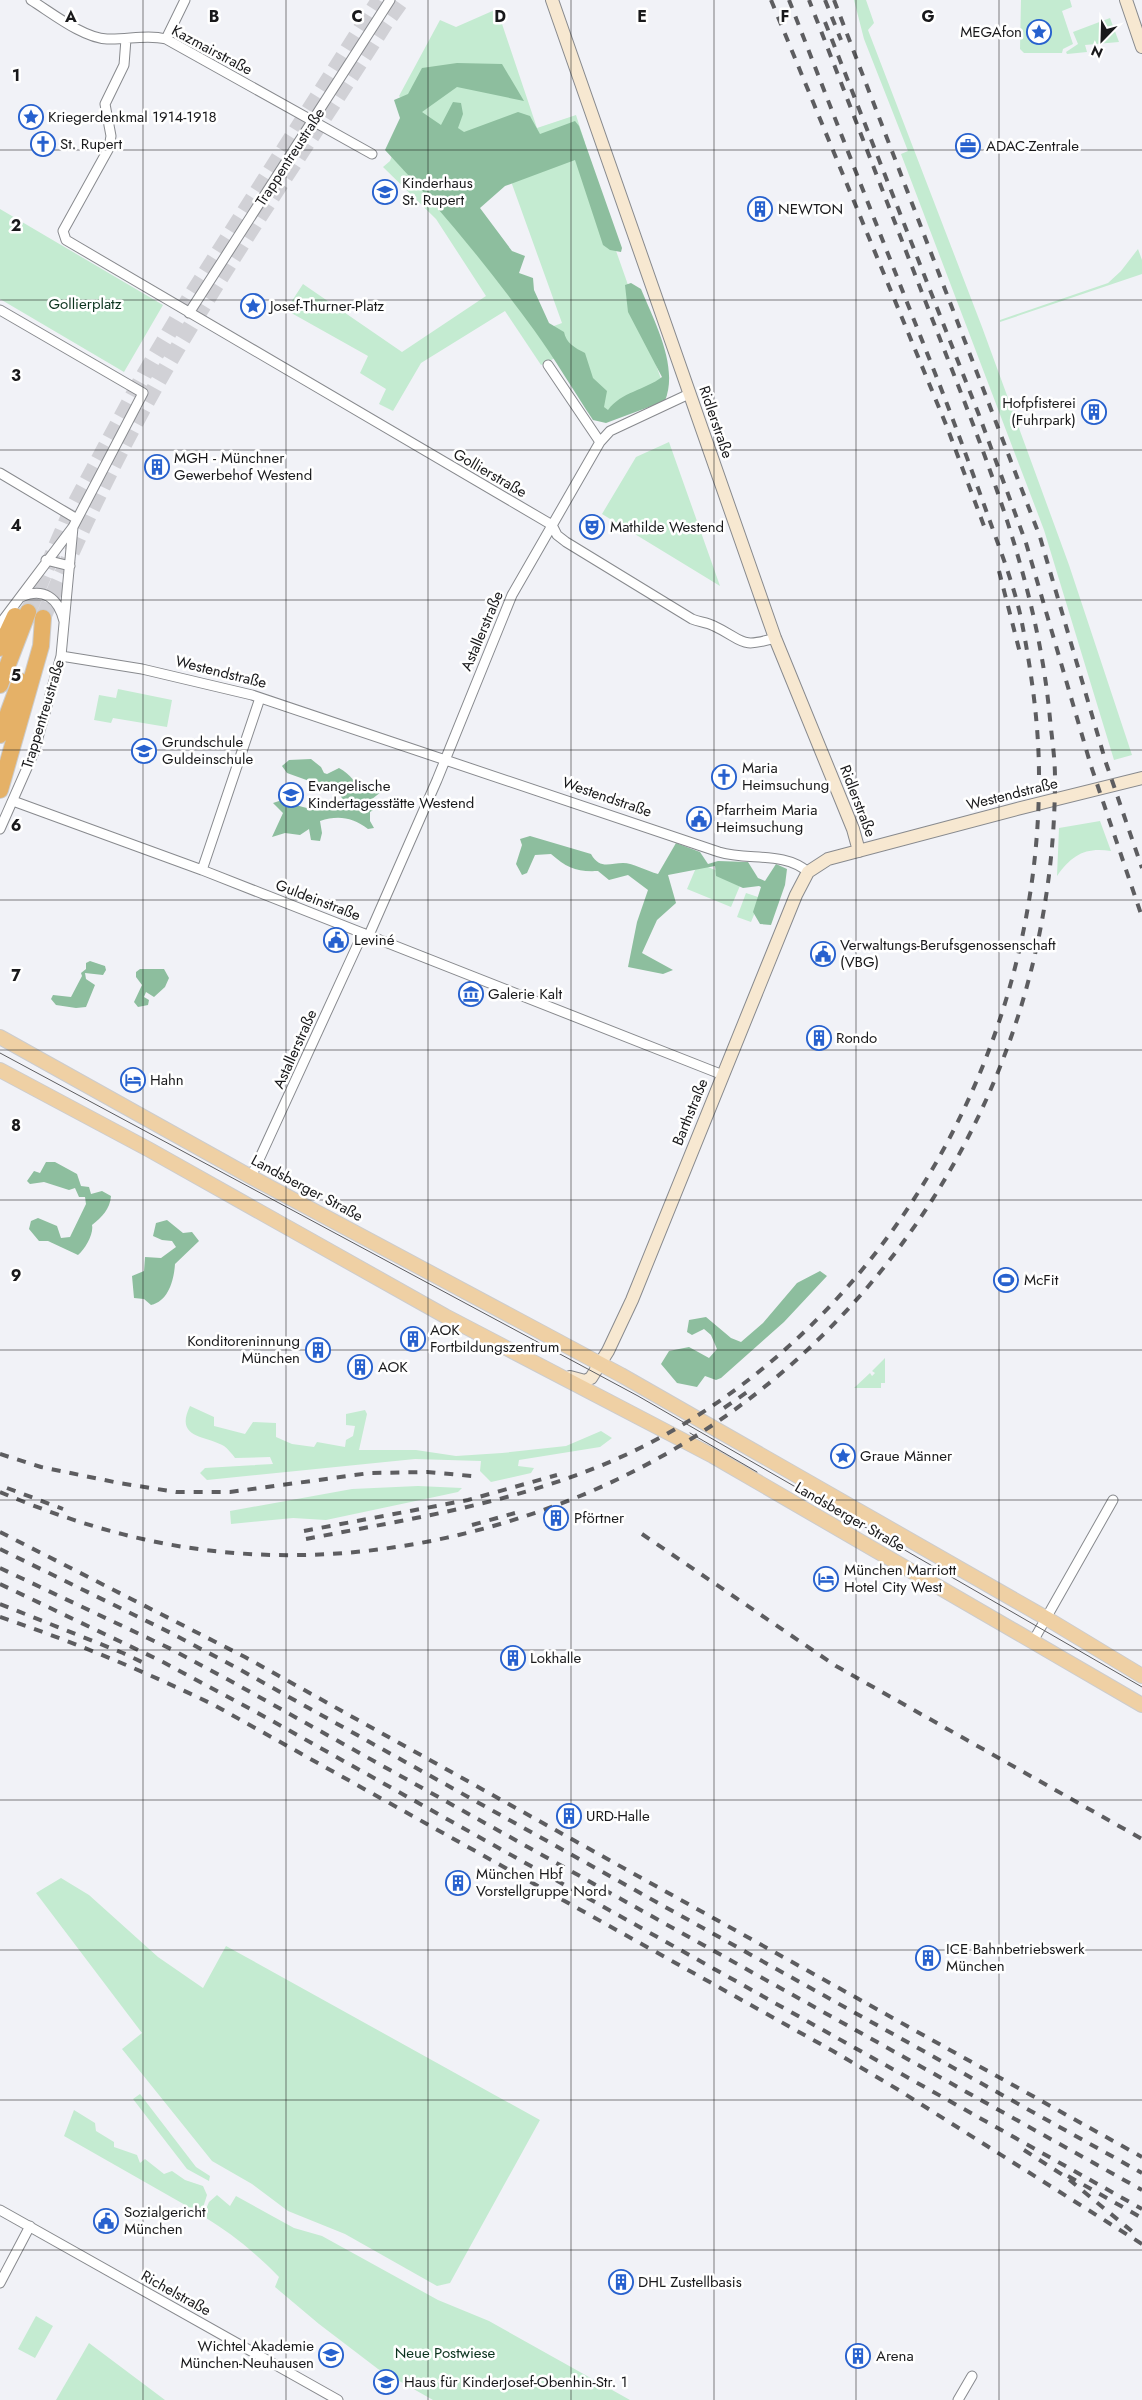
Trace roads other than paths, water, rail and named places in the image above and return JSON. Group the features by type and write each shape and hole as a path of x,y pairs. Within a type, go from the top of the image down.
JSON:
{"highway":[{"path":"0,648 28,615"},
{"path":"0,685 28,615"},
{"path":"0,790 41,646 28,615"},
{"name":"Trappentreustraße","path":"0,735 28,615"}],"main road":[{"name":"Landsberger Straße","path":"0,1037 252,1178 601,1364 1046,1618 1142,1676"},
{"name":"Landsberger Straße","path":"0,1070 148,1149 537,1366 713,1456 880,1552 1032,1643 1142,1705"}],"street":[{"name":"Kazmairstraße","path":"31,0 90,35 108,39 154,37 166,40 372,154"},
{"path":"166,40 185,0"},
{"name":"Trappentreustraße","path":"189,314 314,122 390,0"},
{"name":"Ridlerstraße","path":"552,0 775,638 853,829 859,851"},
{"path":"1126,0 1142,47"},
{"path":"126,38 124,65 105,104 111,136 109,148 63,231 66,240 189,314"},
{"name":"Trappentreustraße","path":"0,310 143,393 75,523 0,624"},
{"name":"Gollierstraße","path":"189,314 552,525 557,535 566,542 692,619 714,625 746,644 775,638"},
{"path":"548,365 600,442"},
{"name":"Astallerstraße","path":"252,1178 446,760 512,594 600,442 610,431 689,394"},
{"path":"0,473 75,523"},
{"name":"Trappentreustraße","path":"0,829 34,752 61,656 75,523"},
{"path":"46,560 70,566"},
{"path":"20,598 37,592 46,595 58,606 64,624"},
{"name":"Westendstraße","path":"61,656 142,669 260,698 726,854 784,859 808,872 828,859 1142,778"},
{"path":"202,870 260,698"},
{"name":"Guldeinstraße","path":"13,801 202,870 723,1075"},
{"name":"Barthstraße","path":"601,1364 632,1300 796,894 808,872"},
{"name":"Landsberger Straße","path":"537,1366 585,1381 591,1378 601,1364"},
{"path":"1032,1643 1113,1500"},
{"name":"Richelstraße","path":"0,2210 338,2400"},
{"path":"0,2283 30,2226"},
{"path":"958,2400 972,2376"}],"tunnel":[{"path":"28,612 71,511 145,373 192,294 379,0"},
{"path":"43,618 79,537 118,457 182,341 249,233 402,0"}],"tram line":[{"path":"0,1053 638,1396 1142,1687"},
{"path":"690,1433 757,1472"}],"railway":[{"path":"771,0 947,427 984,526"},
{"path":"306,1539 477,1505 561,1481 642,1447 730,1394 808,1328 876,1252 933,1168 979,1076 1012,979 1032,878 1039,776 1034,696 1021,618 1006,565 953,419 789,0"},
{"path":"0,1492 78,1521 132,1536 186,1547 261,1555 354,1552 446,1538 492,1526 580,1496 684,1443 777,1377 858,1298 926,1209 981,1111 1022,1005 1046,894 1055,778 1044,670 1023,573 993,478 809,0"},
{"path":"825,0 841,40"},
{"path":"834,0 1040,537 1106,763 1142,868"},
{"path":"825,22 979,415 1026,543 1091,766 1142,917"},
{"path":"999,571 1020,653"},
{"path":"724,1408 753,1388"},
{"path":"0,1454 41,1467 119,1483 176,1492 230,1492 370,1473 427,1472 472,1476"},
{"path":"304,1531 468,1500 557,1475"},
{"path":"7,1488 63,1509"},
{"path":"472,1525 515,1513"},
{"path":"0,1532 245,1657 1142,2157"},
{"path":"642,1534 836,1666 1142,1839"},
{"path":"0,1549 171,1633 237,1668 1142,2173"},
{"path":"0,1568 171,1649 227,1679 1142,2190"},
{"path":"0,1584 163,1662 267,1718 1142,2209"},
{"path":"0,1604 123,1653 148,1665"},
{"path":"0,1617 109,1658 214,1705 833,2051 897,2089 1142,2244"},
{"path":"1024,2150 1066,2177 1134,2233"},
{"path":"1068,2176 1142,2218"}],"place":[{"name":"MEGAfon","path":"1039,32"},
{"name":"Kriegerdenkmal 1914-1918","path":"31,117"},
{"name":"St. Rupert","path":"43,144"},
{"name":"ADAC-Zentrale","path":"968,146"},
{"name":"Kinderhaus St. Rupert","path":"385,192"},
{"name":"NEWTON","path":"760,209"},
{"name":"Josef-Thurner-Platz","path":"253,306"},
{"name":"Hofpfisterei (Fuhrpark)","path":"1094,412"},
{"name":"MGH - Münchner Gewerbehof Westend","path":"157,467"},
{"name":"Mathilde Westend","path":"592,527"},
{"name":"Grundschule Guldeinschule","path":"144,751"},
{"name":"Maria Heimsuchung","path":"724,777"},
{"name":"Evangelische Kindertagesstätte Westend","path":"291,795"},
{"name":"Pfarrheim Maria Heimsuchung","path":"699,819"},
{"name":"Leviné","path":"336,940"},
{"name":"Verwaltungs-Berufsgenossenschaft (VBG)","path":"823,954"},
{"name":"Galerie Kalt","path":"471,994"},
{"name":"Rondo","path":"819,1038"},
{"name":"Hahn","path":"133,1080"},
{"name":"McFit","path":"1006,1280"},
{"name":"AOK Fortbildungszentrum","path":"413,1339"},
{"name":"Konditoreninnung München","path":"318,1350"},
{"name":"AOK","path":"360,1367"},
{"name":"Graue Männer","path":"843,1456"},
{"name":"Pförtner","path":"556,1518"},
{"name":"München Marriott Hotel City West","path":"826,1579"},
{"name":"Lokhalle","path":"513,1658"},
{"name":"URD-Halle","path":"569,1816"},
{"name":"München Hbf Vorstellgruppe Nord","path":"458,1883"},
{"name":"ICE Bahnbetriebswerk München","path":"928,1958"},
{"name":"Sozialgericht München","path":"106,2221"},
{"name":"DHL Zustellbasis","path":"621,2282"},
{"name":"Wichtel Akademie München-Neuhausen","path":"331,2355"},
{"name":"Arena","path":"858,2356"},
{"name":"Haus für KinderJosef-Obenhin-Str. 1","path":"386,2382"}],"park label":[{"name":"Gollierplatz","path":"85,304"},
{"name":"Neue Postwiese","path":"445,2353"}]}
